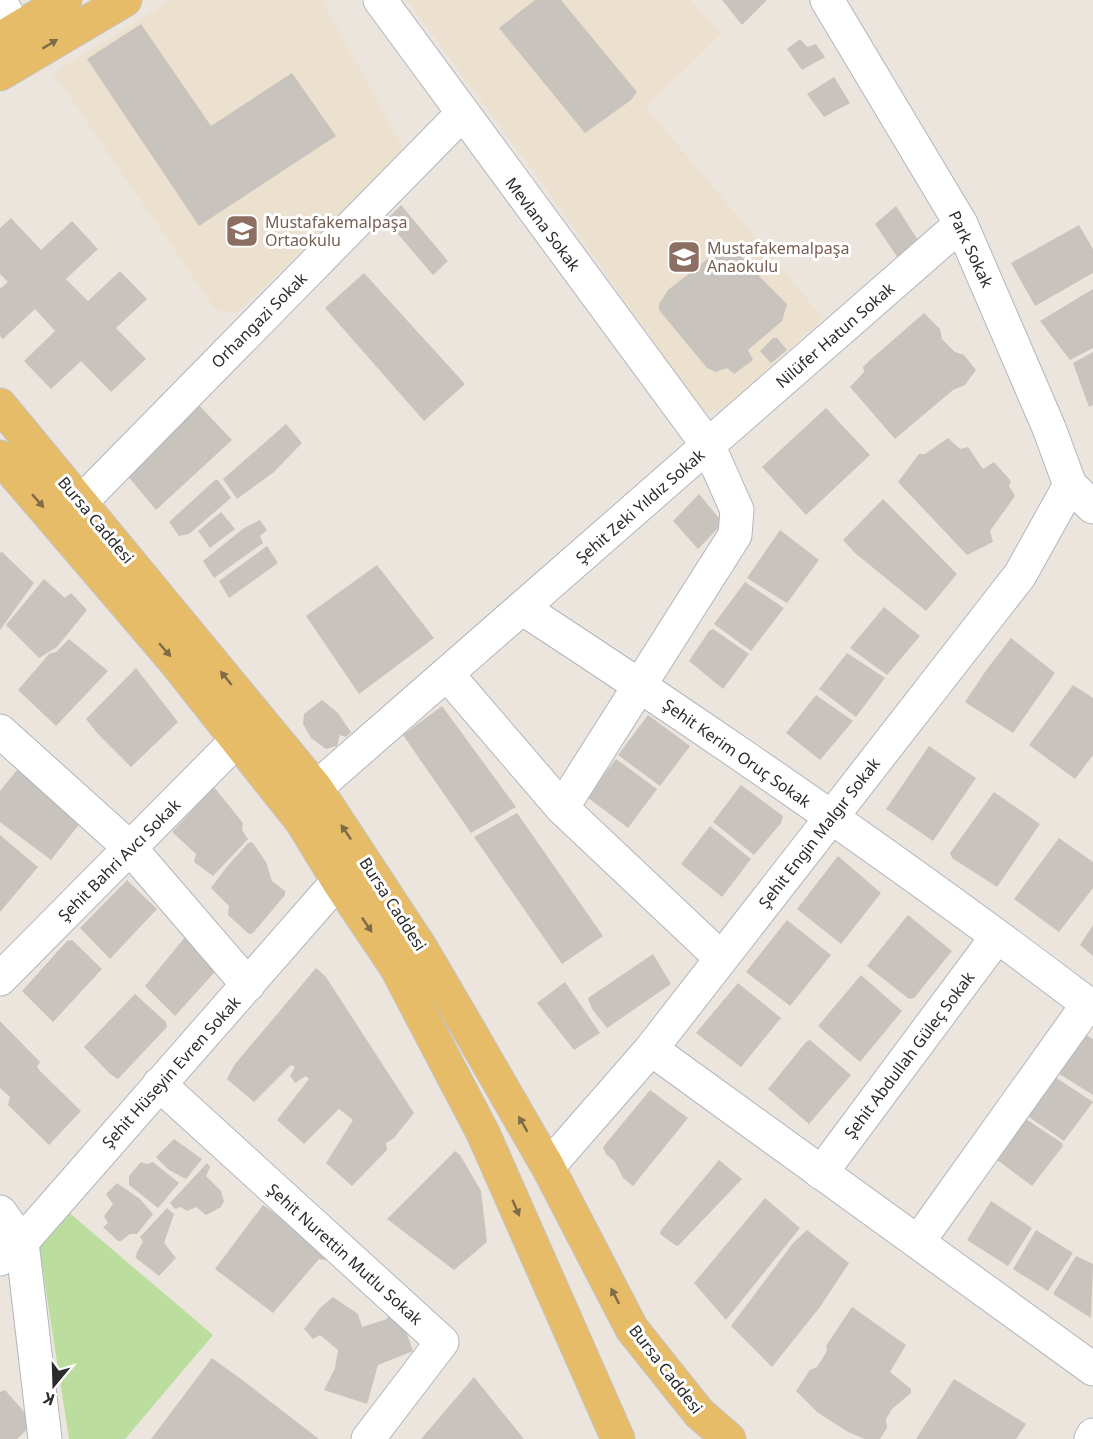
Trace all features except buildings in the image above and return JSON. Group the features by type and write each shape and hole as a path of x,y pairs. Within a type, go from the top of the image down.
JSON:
{"main road":[{"path":"8,34 65,0"},
{"path":"0,74 125,0"},
{"name":"Bursa Caddesi","path":"0,405 82,501 316,788 422,948 548,1167 632,1329 699,1413 729,1439"},
{"name":"Bursa Caddesi","path":"0,457 238,739 302,822 396,968 483,1133 618,1439"}],"street":[{"name":"Mevlana Sokak","path":"380,0 709,447"},
{"name":"Park Sokak","path":"827,0 882,88 961,224 1049,428 1082,496"},
{"path":"0,1 8,34"},
{"name":"Orhangazi Sokak","path":"82,501 462,114"},
{"name":"Nilüfer Hatun Sokak","path":"709,447 961,224"},
{"name":"Şehit Zeki Yıldız Sokak","path":"316,788 709,447 737,510 735,535 562,808"},
{"name":"Şehit Engin Malgır Sokak","path":"548,1167 651,1049 1082,496"},
{"name":"Şehit Kerim Oruç Sokak","path":"522,608 639,685 831,818 1090,1006"},
{"path":"447,674 562,808 721,958"},
{"path":"0,731 131,849 248,985"},
{"name":"Şehit Bahri Avcı Sokak","path":"0,980 238,739"},
{"name":"Şehit Hüseyin Evren Sokak","path":"11,1251 338,881"},
{"name":"Şehit Abdullah Güleç Sokak","path":"821,1173 996,938"},
{"path":"918,1242 1090,1006"},
{"path":"651,1049 1093,1369"},
{"name":"Şehit Nurettin Mutlu Sokak","path":"159,1084 442,1342 368,1439"},
{"path":"0,1212 11,1251 45,1439"},
{"path":"1090,1439 1093,1435"}],"shaded area":[{"name":"Mustafakemalpaşa Ortaokulu","path":"172,0 322,0 406,153 236,313 216,310 53,73"},
{"path":"407,0 691,0 721,34 646,107 823,318 722,412 702,411 552,197"}],"green space":[{"path":"66,1210 213,1335 125,1439 69,1439 39,1246"}],"place":[{"name":"Mustafakemalpaşa Ortaokulu","path":"242,231"},
{"name":"Mustafakemalpaşa Anaokulu","path":"684,257"}]}
